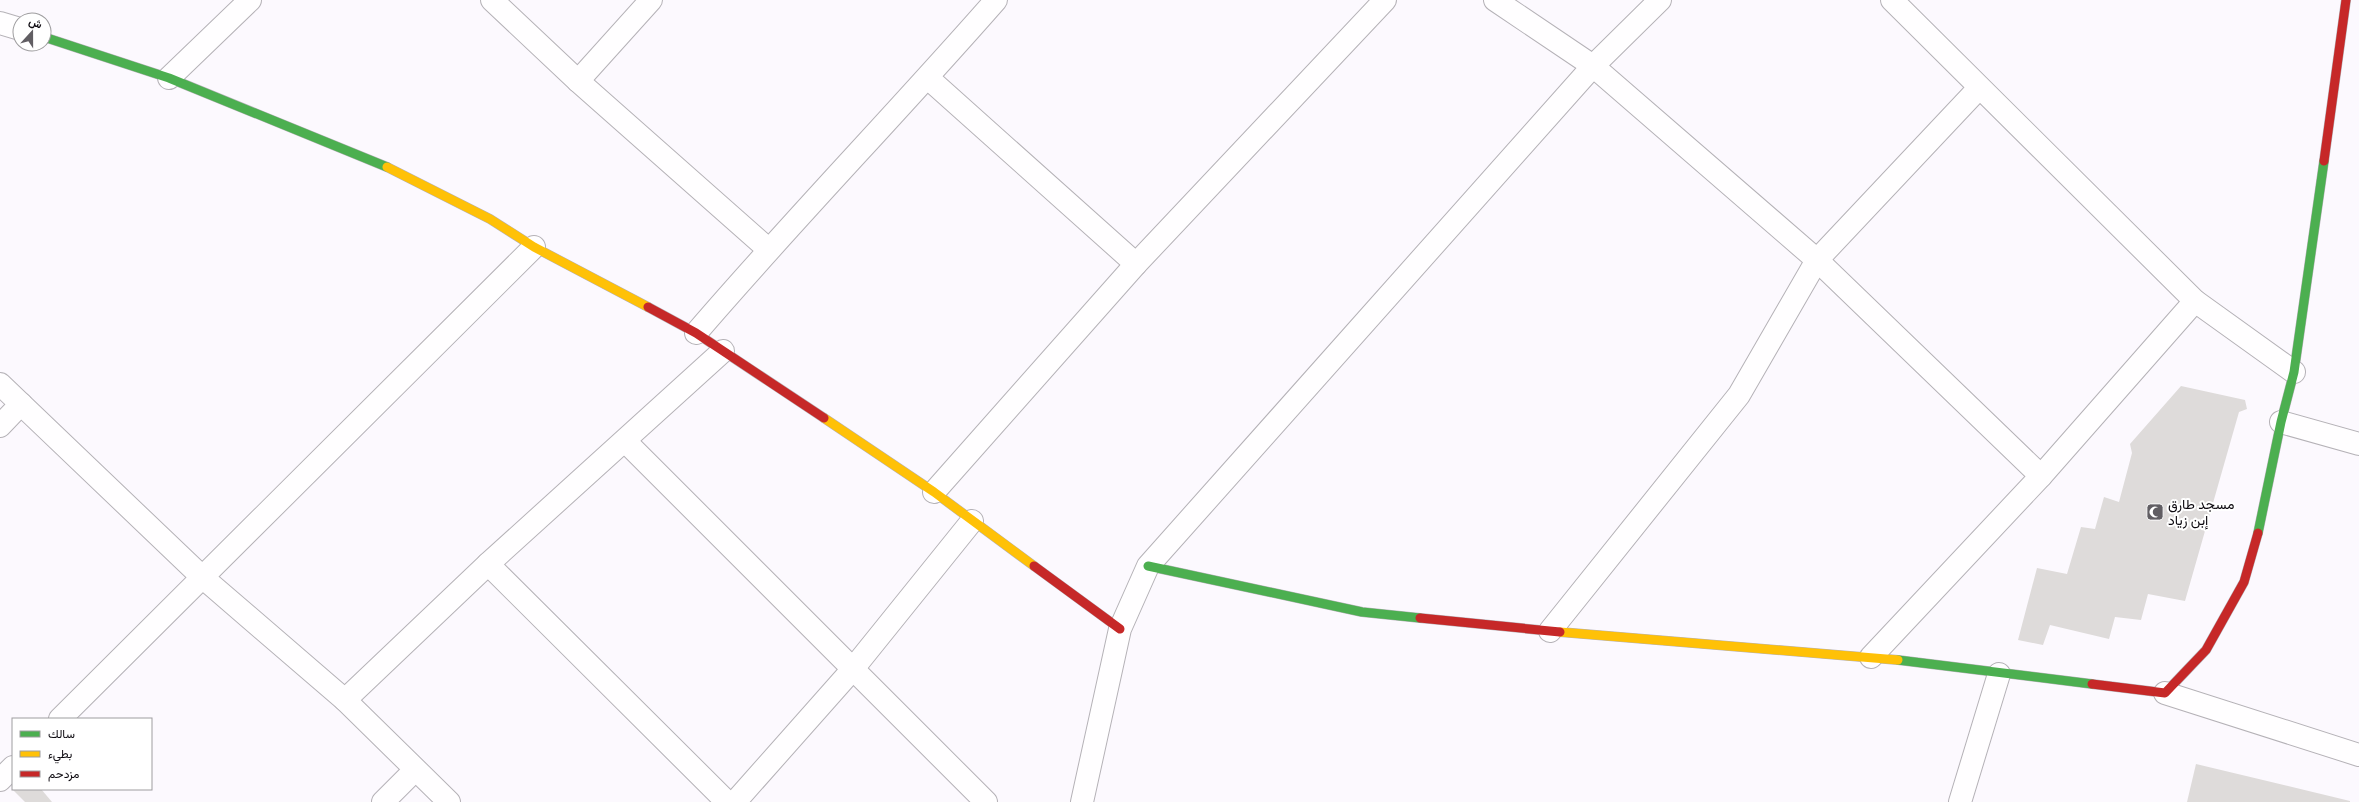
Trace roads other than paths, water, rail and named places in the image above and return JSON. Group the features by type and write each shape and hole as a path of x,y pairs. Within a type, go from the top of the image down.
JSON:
{"street":[{"path":"492,0 578,81 768,249"},
{"path":"578,81 651,0"},
{"path":"696,333 768,249 928,78 996,0"},
{"path":"934,492 1136,264 1385,0"},
{"path":"1495,0 1593,66 1817,260 2041,476"},
{"path":"1082,802 1120,628 1148,566 1593,66 1660,0"},
{"path":"1892,0 2195,301 2294,372"},
{"path":"2165,694 2206,650 2244,582 2259,531 2281,422 2294,372 2346,0"},
{"path":"169,78 238,4"},
{"path":"0,23 12,27"},
{"path":"52,40 169,78 390,168 490,219 534,247 696,333 934,492 1120,628"},
{"path":"928,78 1136,264"},
{"path":"1550,631 1739,395 1817,260 1979,88"},
{"path":"61,718 201,576 534,247"},
{"path":"1871,657 2041,476 2195,301"},
{"path":"345,700 488,564 723,351"},
{"path":"0,384 201,576 345,700 449,802"},
{"path":"0,426 21,404"},
{"path":"2281,422 2359,444"},
{"path":"625,441 852,670 986,802"},
{"path":"735,802 852,670 972,521"},
{"path":"488,564 727,802"},
{"path":"1148,566 1362,612 1550,631 1871,657 2165,694 2359,755"},
{"path":"1960,802 1999,674"},
{"path":"0,780 12,767"},
{"path":"383,802 415,770"}],"place":[{"name":"مسجد طارق إبن زياد","path":"2155,512"}]}
